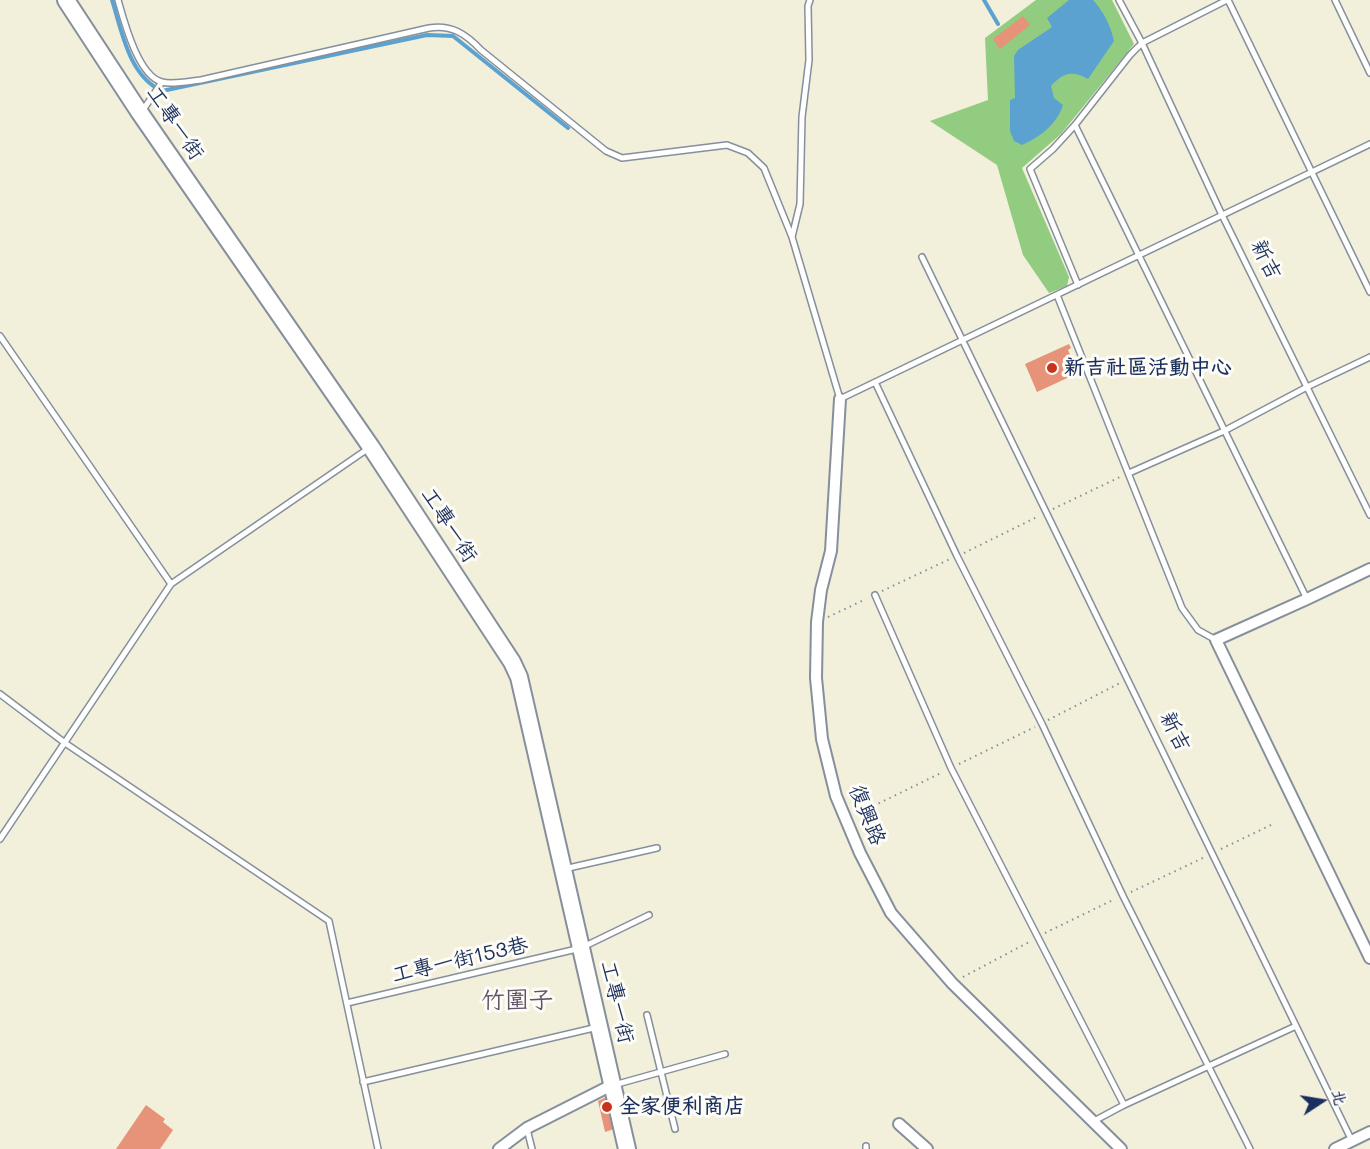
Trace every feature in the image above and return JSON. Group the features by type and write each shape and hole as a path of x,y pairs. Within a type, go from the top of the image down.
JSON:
{"street":[{"name":"工專一街","path":"66,0 140,114 371,447 505,651 519,677 627,1149"},
{"name":"復興路","path":"840,399 831,551 821,590 816,678 820,723 836,796 860,853 891,913 952,983 1121,1149"},
{"path":"1370,569 1216,640 1370,958"},
{"path":"499,1149 527,1128 612,1085"},
{"path":"899,1124 927,1149"},
{"path":"1335,1149 1370,1132"}],"lane":[{"path":"118,0 136,54 155,78 162,82 201,80 429,28 452,27 473,41 481,50 606,151 622,158 727,145 748,153 764,168 792,237 840,399 1370,144"},
{"path":"792,237 800,204 802,117 809,60 808,6 810,0"},
{"name":"新吉","path":"1119,0 1142,43 1222,215 1370,516"},
{"path":"1077,285 1030,169 1075,125 1142,43 1228,0 1370,292"},
{"path":"1335,0 1370,73"},
{"path":"140,114 162,82"},
{"path":"1075,125 1307,599"},
{"name":"新吉","path":"922,257 1352,1141"},
{"path":"1057,295 1182,608 1198,630 1216,640"},
{"path":"0,336 171,584"},
{"path":"1129,472 1224,431 1370,357"},
{"path":"875,382 1123,896 1250,1149"},
{"path":"0,839 171,584 371,447"},
{"path":"875,595 951,768 1124,1106"},
{"path":"0,693 66,742 329,921 378,1149"},
{"path":"563,869 657,848"},
{"name":"工專一街153巷","path":"347,1003 581,948 649,915"},
{"path":"647,1015 675,1129"},
{"path":"1094,1121 1296,1026"},
{"path":"363,1082 599,1027"},
{"path":"612,1085 725,1054"},
{"path":"527,1128 532,1149"}],"path":[{"path":"818,622 1129,472"},
{"path":"845,819 1128,679"},
{"path":"952,983 1037,937 1273,824"}],"green space":[{"path":"1036,0 1112,0 1134,44 1061,134 1022,168 1069,277 1067,286 1049,293 1023,255 997,165 930,121 988,100 985,38"}],"water":[{"path":"1069,0 1093,0 1106,19 1114,41 1088,79 1077,74 1068,74 1051,86 1054,98 1063,105 1060,112 1047,129 1022,145 1014,141 1010,131 1010,100 1015,98 1014,56 1018,50 1052,27 1047,18"}],"building":[{"path":"1023,16 1030,25 1000,49 993,39"},
{"name":"新吉社區活動中心","path":"1069,344 1071,348 1068,350 1078,373 1037,392 1025,364"},
{"path":"610,1095 617,1128 605,1132 598,1101"},
{"path":"146,1105 165,1119 163,1122 173,1130 160,1149 116,1149"}],"waterway":[{"path":"112,0 134,64 151,84 162,91 427,35 453,36 568,128"},
{"path":"984,0 998,24"}],"place":[{"name":"新吉社區活動中心","path":"1052,368"},
{"name":"全家便利商店","path":"607,1107"}],"district":[{"name":"竹圍子","path":"517,1001"}]}
